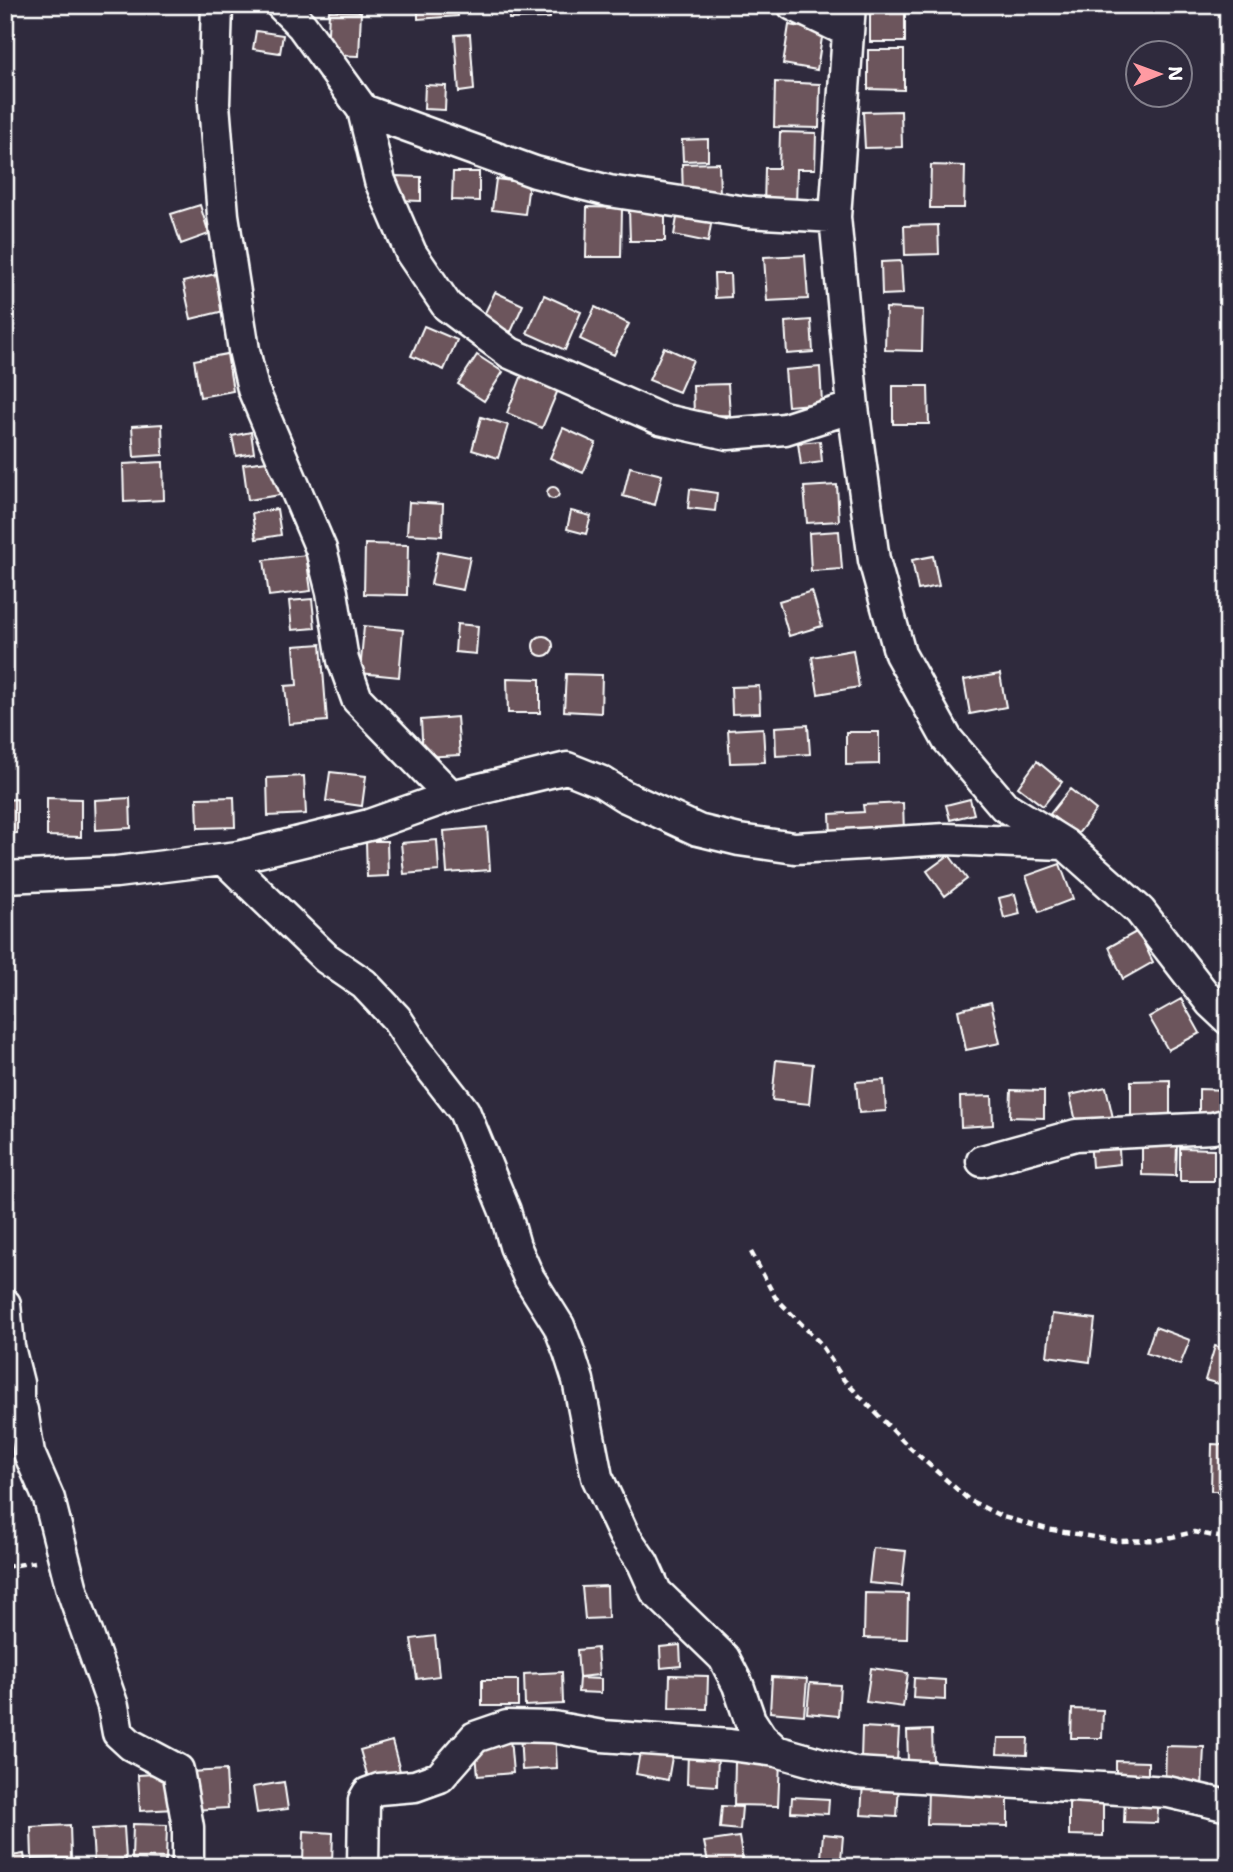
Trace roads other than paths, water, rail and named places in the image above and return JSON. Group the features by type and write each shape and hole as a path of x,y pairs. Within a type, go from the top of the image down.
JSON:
{"street":[{"path":"217,5 215,104 223,215 244,351 253,389 321,549 332,592 343,660 358,699 451,796"},
{"path":"281,5 302,26 363,110 380,181 411,253 447,306 510,353 660,419 728,434 785,429 853,407"},
{"path":"793,5 849,18 835,217 853,407 874,560 900,654 947,738 995,796 1004,806 1065,844 1140,911 1212,1003 1228,1019"},
{"path":"363,110 535,172 609,191 746,212 835,217"},
{"path":"5,877 116,872 224,859 369,825 451,796 567,768 602,782 624,796 698,830 795,848 946,839 1065,844"},
{"path":"224,859 326,958 364,984 396,1018 416,1049 464,1111 505,1211 515,1246 529,1278 559,1326 569,1352 578,1380 597,1477 624,1535 643,1563 656,1592 724,1658 750,1720 761,1737 776,1751"},
{"path":"982,1161 1076,1135 1213,1128 1228,1124"},
{"path":"5,1304 9,1371 29,1453 48,1499 72,1590 113,1706 118,1733 131,1745 178,1770 188,1827 188,1867"},
{"path":"363,1867 364,1800 368,1793 379,1789 415,1786 440,1777 475,1737 507,1727 553,1727 602,1736 776,1751 855,1773 1168,1792 1228,1806"}]}
